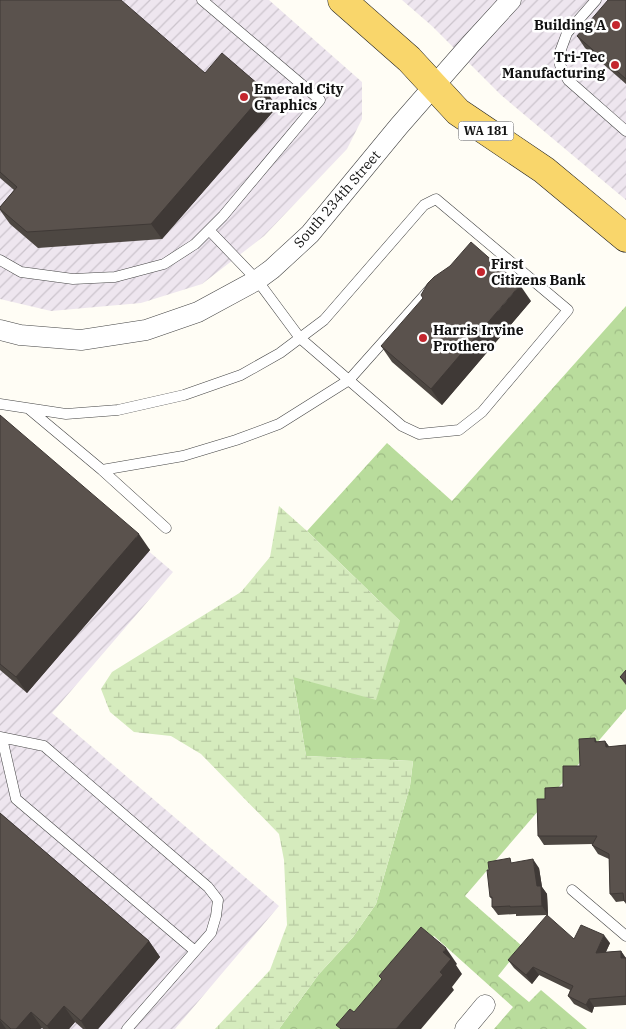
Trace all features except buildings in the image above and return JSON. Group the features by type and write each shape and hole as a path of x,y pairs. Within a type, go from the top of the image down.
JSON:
{"main road":[{"name":"WA 181","path":"342,0 409,59 458,112 544,170 626,238"}],"street":[{"name":"South 234th Street","path":"0,330 20,335 81,340 146,330 198,312 257,280 272,269 310,234 434,86 511,0"},
{"path":"465,1029 485,1005"}],"lane":[{"path":"0,260 21,272 73,279 115,277 164,264 195,244 229,209 320,100 202,0"},
{"path":"596,0 567,32 560,52 560,65 568,80 626,131"},
{"path":"0,404 66,414 118,410 184,395 241,375 280,354 300,338 324,320 424,205 436,199 476,238 568,310 482,412 459,430 419,434 402,426 300,338 257,280 209,230"},
{"path":"102,470 183,456 236,440 279,424 349,380 440,278"},
{"path":"28,408 102,470 166,528"},
{"path":"127,1029 211,933 218,900 208,887 44,746 1,738 16,799 195,951"},
{"path":"572,890 626,936"}],"shaded area":[{"path":"0,0 269,0 362,82 362,119 347,149 264,236 202,284 141,303 51,311 0,299"},
{"path":"402,0 626,0 626,200 501,95 432,26"},
{"path":"0,424 173,572 52,713 279,906 175,1029 0,1029"}],"green space":[{"path":"626,306 626,709 465,896 522,946 498,976 529,1002 541,990 587,1029 494,1029 513,1007 434,936 353,1029 279,1029 319,974 353,937 376,904 410,786 413,761 306,756 293,677 400,621 307,531 387,443 452,501"},
{"path":"279,506 400,621 376,700 293,677 306,756 413,761 410,786 376,904 353,937 319,974 279,1029 215,1029 270,970 287,925 284,860 279,834 201,754 171,736 134,732 110,712 101,689 112,672 241,592 270,557"}],"place":[{"name":"Building A","path":"616,25"},
{"name":"Tri-Tec Manufacturing","path":"615,65"},
{"name":"Emerald City Graphics","path":"244,97"},
{"name":"First Citizens Bank","path":"481,272"},
{"name":"Harris Irvine Prothero","path":"423,338"}]}
